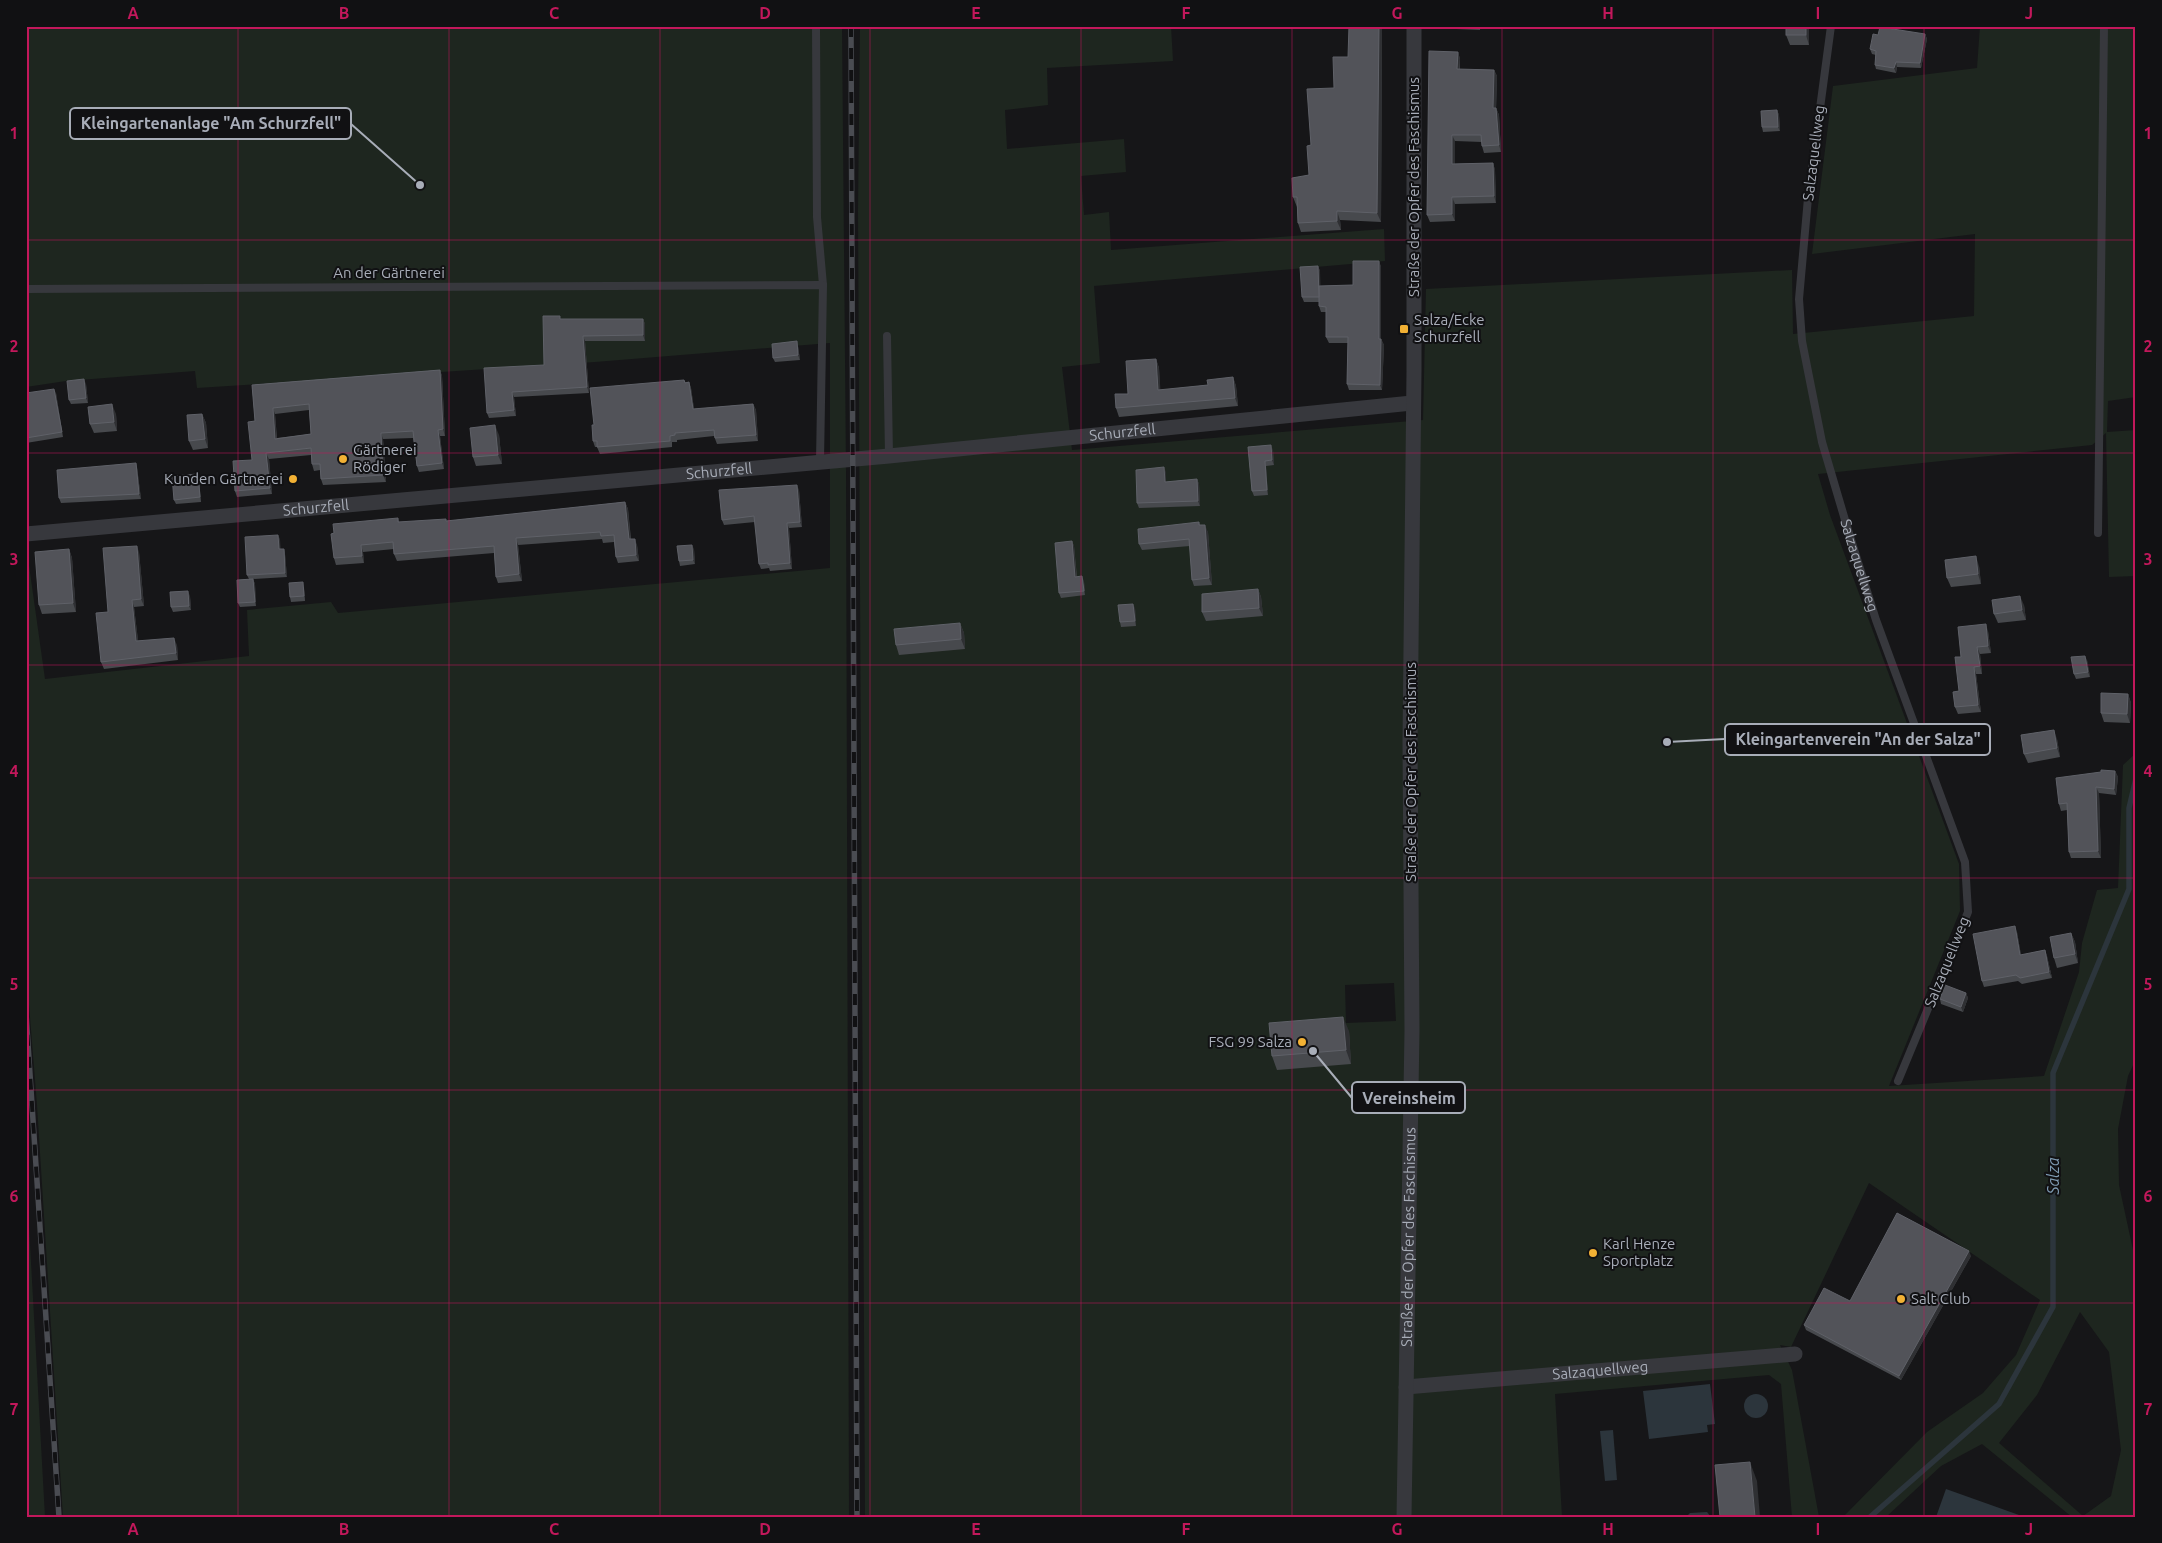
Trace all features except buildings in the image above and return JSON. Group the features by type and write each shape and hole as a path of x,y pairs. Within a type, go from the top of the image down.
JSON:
{"street":[{"name":"Straße der Opfer des Faschismus","path":"1404,1517 1412,1031 1410,742 1414,26"},
{"name":"Schurzfell","path":"26,534 889,456 1412,403"},
{"name":"Salzaquellweg","path":"1406,1387 1795,1354"}],"lane":[{"path":"816,26 816,217 823,285 820,461"},
{"name":"Salzaquellweg","path":"1831,26 1808,198 1799,299 1802,341 1822,442 1876,620 1965,862 1968,912 1898,1081"},
{"path":"2098,533 2104,26"},
{"name":"An der Gärtnerei","path":"26,289 752,287 823,285"},
{"path":"887,336 889,456"}],"shaded area":[{"path":"26,26 842,26 846,470 849,1517 63,1517 37,1105 26,967 26,544 45,679 249,656 247,610 331,602 338,613 830,568 830,343 595,362 197,388 195,371 66,381 26,387"},
{"path":"860,26 1171,26 1173,61 1047,68 1048,105 1005,110 1007,149 1124,139 1126,172 1081,176 1084,215 1109,212 1111,250 1384,229 1385,261 1094,286 1100,363 1062,367 1072,450 1423,420 1426,289 1792,270 1793,334 1974,316 1975,234 1812,254 1833,86 1977,68 1980,26 2136,26 2136,397 2108,401 2107,432 2136,430 2136,576 2109,577 2106,433 2092,445 1818,474 1830,515 1959,864 1960,911 1889,1086 2044,1076 2079,972 2082,943 2097,890 2118,888 2123,765 2136,753 2136,1059 2128,1076 2118,1129 2119,1185 2136,1264 2136,1517 2072,1517 1982,1444 1941,1466 1886,1517 1843,1517 1927,1432 1983,1393 2016,1355 2040,1300 1869,1183 1791,1347 1780,1345 1792,1370 1819,1517 1792,1517 1781,1384 1769,1375 1555,1394 1562,1517 865,1517 858,211","holes":["1394,983 1396,1021 1346,1023 1345,985","2080,1312 2109,1352 2121,1450 2111,1496 2083,1516 1999,1443 2037,1395"]},
{"path":"26,1171 45,1517 26,1517"},
{"path":"1710,1384 1715,1424 1707,1425 1708,1432 1649,1439 1643,1391"},
{"path":"1756,1394 1764,1398 1768,1406 1764,1414 1756,1418 1748,1414 1744,1406 1748,1398"},
{"path":"1613,1430 1617,1480 1605,1481 1600,1431"},
{"path":"1946,1489 2019,1515 2021,1517 1936,1517"},
{"path":"1707,1512 1711,1517 1686,1517 1690,1513"}],"waterway":[{"name":"Salza","path":"1870,1517 1999,1404 2053,1307 2053,1073 2129,889 2129,808 2136,778"}],"railway":[{"path":"851,26 857,1517"},
{"path":"26,1013 59,1517"}],"place":[{"name":"Kleingartenanlage \"Am Schurzfell\"","path":"420,185"},
{"name":"Salza/Ecke Schurzfell","path":"1404,329"},
{"name":"Gärtnerei Rödiger","path":"343,459"},
{"name":"Kunden Gärtnerei","path":"293,479"},
{"name":"Kleingartenverein \"An der Salza\"","path":"1667,742"},
{"name":"FSG 99 Salza","path":"1302,1042"},
{"name":"Vereinsheim","path":"1313,1051"},
{"name":"Karl Henze Sportplatz","path":"1593,1253"},
{"name":"Salt Club","path":"1901,1299"}]}
